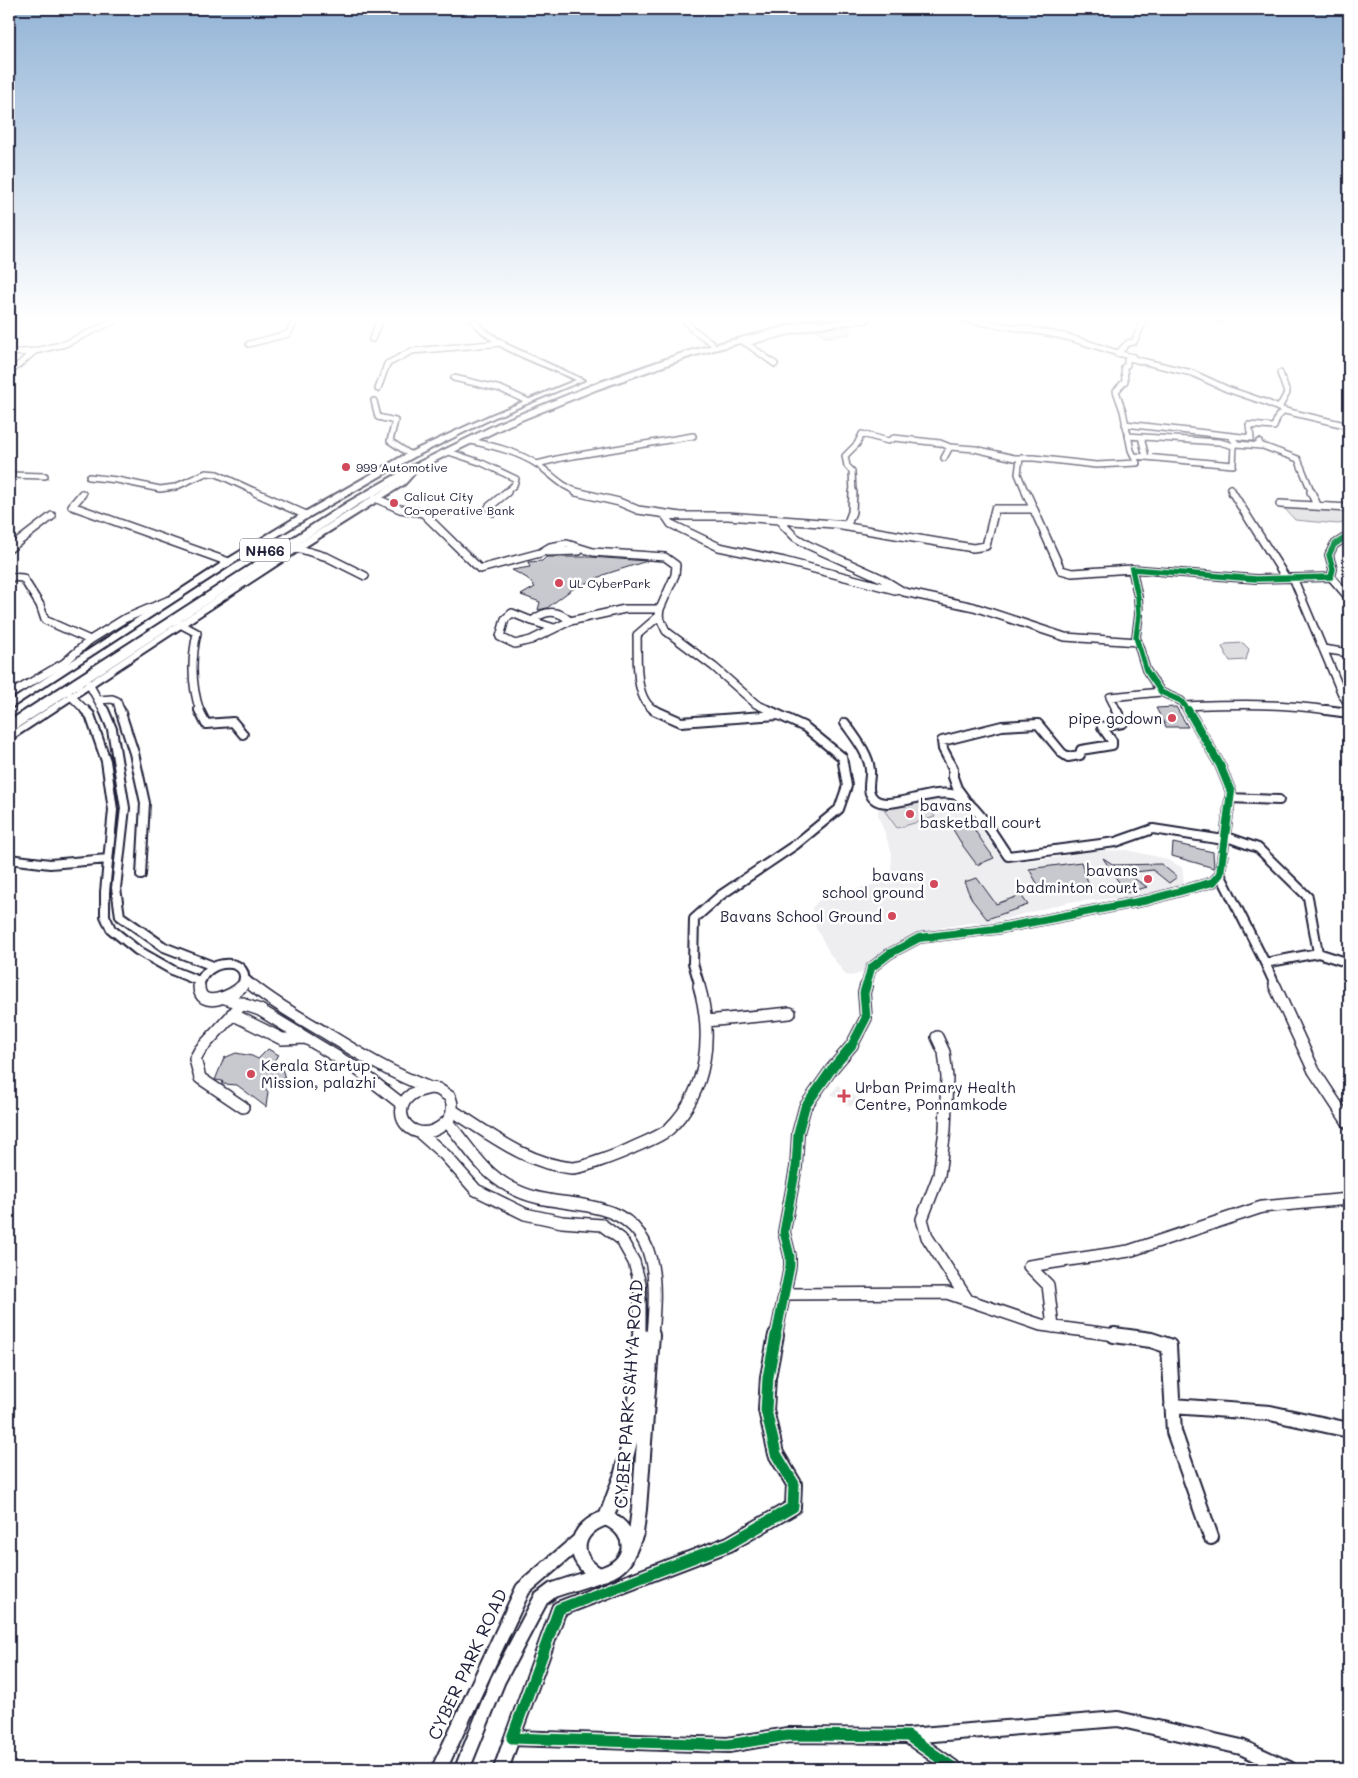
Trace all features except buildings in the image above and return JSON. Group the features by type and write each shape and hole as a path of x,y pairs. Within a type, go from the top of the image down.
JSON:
{"highway":[{"name":"NH66","path":"9,715 174,618 339,503 451,442 538,403"},
{"name":"NH66","path":"9,727 352,504 416,467 506,423 556,403"}],"street":[{"path":"374,403 378,417 395,421 390,441 411,455"},
{"path":"9,706 229,562 306,515 411,455 523,403"},
{"path":"837,526 847,525 851,520 852,471 847,466 845,456 857,444 862,434 888,441 894,438 940,443 950,448 976,449 1020,458 1112,465 1136,463 1119,403"},
{"path":"1270,403 1280,406 1285,410 1349,426"},
{"path":"1251,438 1249,425 1274,427 1278,416 1285,410"},
{"path":"1125,424 1258,439 1260,445"},
{"path":"537,464 561,458 693,436"},
{"path":"1128,436 1219,442 1234,446 1233,465 1134,456"},
{"path":"1231,436 1237,444 1260,445 1298,460 1317,506"},
{"path":"1141,437 1146,457"},
{"path":"471,441 501,448 537,464 568,489 619,502 624,506 638,510 666,515 692,517 719,515 782,521 801,520 973,548 986,546 995,509 1032,509"},
{"path":"944,458 950,448"},
{"path":"448,452 482,463 516,479 514,485 489,507 493,512"},
{"path":"1020,458 1018,474 1032,509 1061,570 1072,573 1132,569 1212,577 1290,579 1331,577"},
{"path":"9,738 89,684 174,618 297,548 402,482 416,467"},
{"path":"90,478 117,480 160,489 176,486 206,473 217,474 306,515"},
{"path":"9,475 45,476"},
{"path":"1230,488 1290,579 1342,694 1349,705"},
{"path":"82,494 72,506 229,562"},
{"path":"375,498 400,509 423,513 480,569 540,553 587,551 620,556 665,557 676,564 675,575 659,612 638,634 639,688 650,708 681,722 778,715"},
{"path":"1280,504 1349,508"},
{"path":"666,515 671,524 719,547 784,561 904,592 974,606 1065,637 1138,642"},
{"path":"9,549 52,516"},
{"path":"782,521 783,525 795,537 881,578 904,592"},
{"path":"1331,577 1333,569 1329,555 1334,544 1349,535"},
{"path":"297,548 327,557 365,576"},
{"path":"1132,569 1138,597 1139,615 1136,637 1146,670 1161,692 1181,702 1191,714 1220,764 1231,792 1220,874 1265,963 1314,1071 1349,1124"},
{"path":"9,577 23,578 40,605 45,620 90,640"},
{"path":"1331,577 1349,598"},
{"path":"9,695 64,663 90,640 124,619 174,598"},
{"path":"554,628 543,626 512,612 505,619 500,637 515,644 531,640 570,621 625,609 659,612"},
{"path":"532,621 540,614 553,611 565,616 570,621"},
{"path":"453,1111 532,1159 574,1168 620,1154 669,1129 688,1105 700,1080 708,1039 704,1002 693,963 694,919 721,895 817,829 839,809 847,786 842,757 805,727 756,704 714,667 666,631 659,612"},
{"path":"174,618 197,632 192,655 195,700 206,724 233,722 243,734"},
{"path":"1323,649 1349,653"},
{"path":"89,684 99,700 112,729 125,808 116,888 120,916 151,940 180,956 213,966 230,963 237,965 242,968 246,978 262,994 360,1054 409,1082 445,1092 450,1097 453,1111 447,1122 438,1130 420,1133"},
{"path":"1161,692 1110,697 1123,723 1102,727 1112,741 1112,745 1081,750 1080,755 1068,757 1062,753 1038,724 1024,722 965,734 942,741 943,749 953,768 953,777 957,788 965,800 983,819 1008,856 1120,841 1153,829 1224,838 1258,848 1308,896 1318,952"},
{"path":"71,696 90,715 106,761 113,810 105,892 106,916 111,929 137,950 174,971 199,981"},
{"path":"99,700 112,699 117,701 134,753 146,804 142,875"},
{"path":"1184,706 1286,705 1349,713"},
{"path":"845,723 870,768 868,784 873,798 878,802 892,803 915,797 948,793 965,800"},
{"path":"1230,798 1279,800"},
{"path":"9,859 50,864 108,859"},
{"path":"501,1769 559,1609 729,1544 793,1507 794,1484 776,1454 766,1410 768,1377 786,1294 790,1256 784,1232 794,1176 800,1124 805,1107 831,1070 852,1045 866,1018 864,992 871,968 889,954 920,938 996,929 1148,900 1213,882 1220,874"},
{"path":"1265,963 1318,952 1349,962"},
{"path":"213,966 202,975 199,981 199,992 203,997 217,1000 225,998 239,990 246,978"},
{"path":"225,998 260,1010 357,1069 403,1105"},
{"path":"243,1003 200,1050 195,1059 200,1078 243,1107"},
{"path":"232,1014 282,1039 306,1038"},
{"path":"706,1021 790,1014"},
{"path":"937,1037 944,1052 947,1077 945,1130 939,1176 922,1219 927,1237 967,1299"},
{"path":"430,1088 414,1093 403,1105 402,1120 406,1126 420,1133 445,1155 476,1190 525,1214 562,1222 602,1225 621,1239 634,1262 640,1284 640,1332 633,1429 621,1477 606,1518"},
{"name":"CYBER PARK SAHYA ROAD","path":"447,1122 479,1164 509,1187 541,1200 602,1209 627,1220 644,1241 653,1262 655,1298 639,1509 636,1533 628,1550"},
{"path":"1053,1327 1048,1285 1029,1266 1129,1251 1262,1207 1349,1199"},
{"path":"786,1294 947,1292 1041,1325 1151,1340 1169,1346 1174,1432 1211,1537"},
{"path":"1172,1406 1270,1413 1349,1430"},
{"path":"462,1769 498,1680 540,1599 552,1590 599,1575 615,1572 626,1558 628,1550 626,1533 614,1520 606,1518 590,1524 580,1540 581,1559 586,1568 599,1575"},
{"name":"CYBER PARK ROAD","path":"439,1769 523,1589 580,1540"},
{"path":"512,1738 728,1745 788,1735 908,1736 1118,1719 1241,1747 1289,1769"},
{"path":"908,1736 955,1769"}],"shaded area":[{"path":"1290,507 1341,508 1349,514 1349,522 1338,524 1295,520 1285,509"},
{"path":"1243,643 1249,649 1246,660 1230,661 1222,647 1226,644"},
{"path":"953,798 958,800 972,815 1000,856 1010,862 1041,860 1094,851 1126,850 1163,858 1182,867 1184,881 1180,886 1135,897 1069,902 994,922 970,923 940,928 885,952 862,973 851,976 846,975 830,954 815,926 812,908 818,901 827,897 879,883 887,878 891,872 892,853 878,815 878,808 918,799"},
{"name":"bavans basketball court","path":"924,800 935,817 897,828 884,810"},
{"name":"Urban Primary Health Centre, Ponnamkode","path":"838,1085 858,1098 850,1107 831,1094"}],"cycle path":[{"path":"955,1769 908,1736 788,1735 728,1745 512,1738 559,1609 729,1544 793,1507 794,1484 776,1454 766,1410 768,1377 790,1266 790,1256 784,1232 796,1167 798,1133 805,1107 831,1070 852,1045 866,1018 864,993 871,968 889,954 919,938 996,929 1148,900 1213,882 1220,874 1231,792 1220,765 1191,714 1181,701 1161,692 1146,670 1136,637 1139,615 1138,597 1132,569 1256,579 1331,577 1333,569 1329,555 1334,545 1349,535"}],"place":[{"name":"999 Automotive","path":"346,467"},
{"name":"Calicut City Co-operative Bank","path":"394,503"},
{"name":"UL CyberPark","path":"559,583"},
{"name":"pipe godown","path":"1172,718"},
{"name":"bavans basketball court","path":"910,814"},
{"name":"bavans badminton court","path":"1148,879"},
{"name":"bavans school ground","path":"934,884"},
{"name":"Bavans School Ground","path":"892,916"},
{"name":"Kerala Startup Mission, palazhi","path":"251,1074"},
{"name":"Urban Primary Health Centre, Ponnamkode","path":"844,1096"}]}
